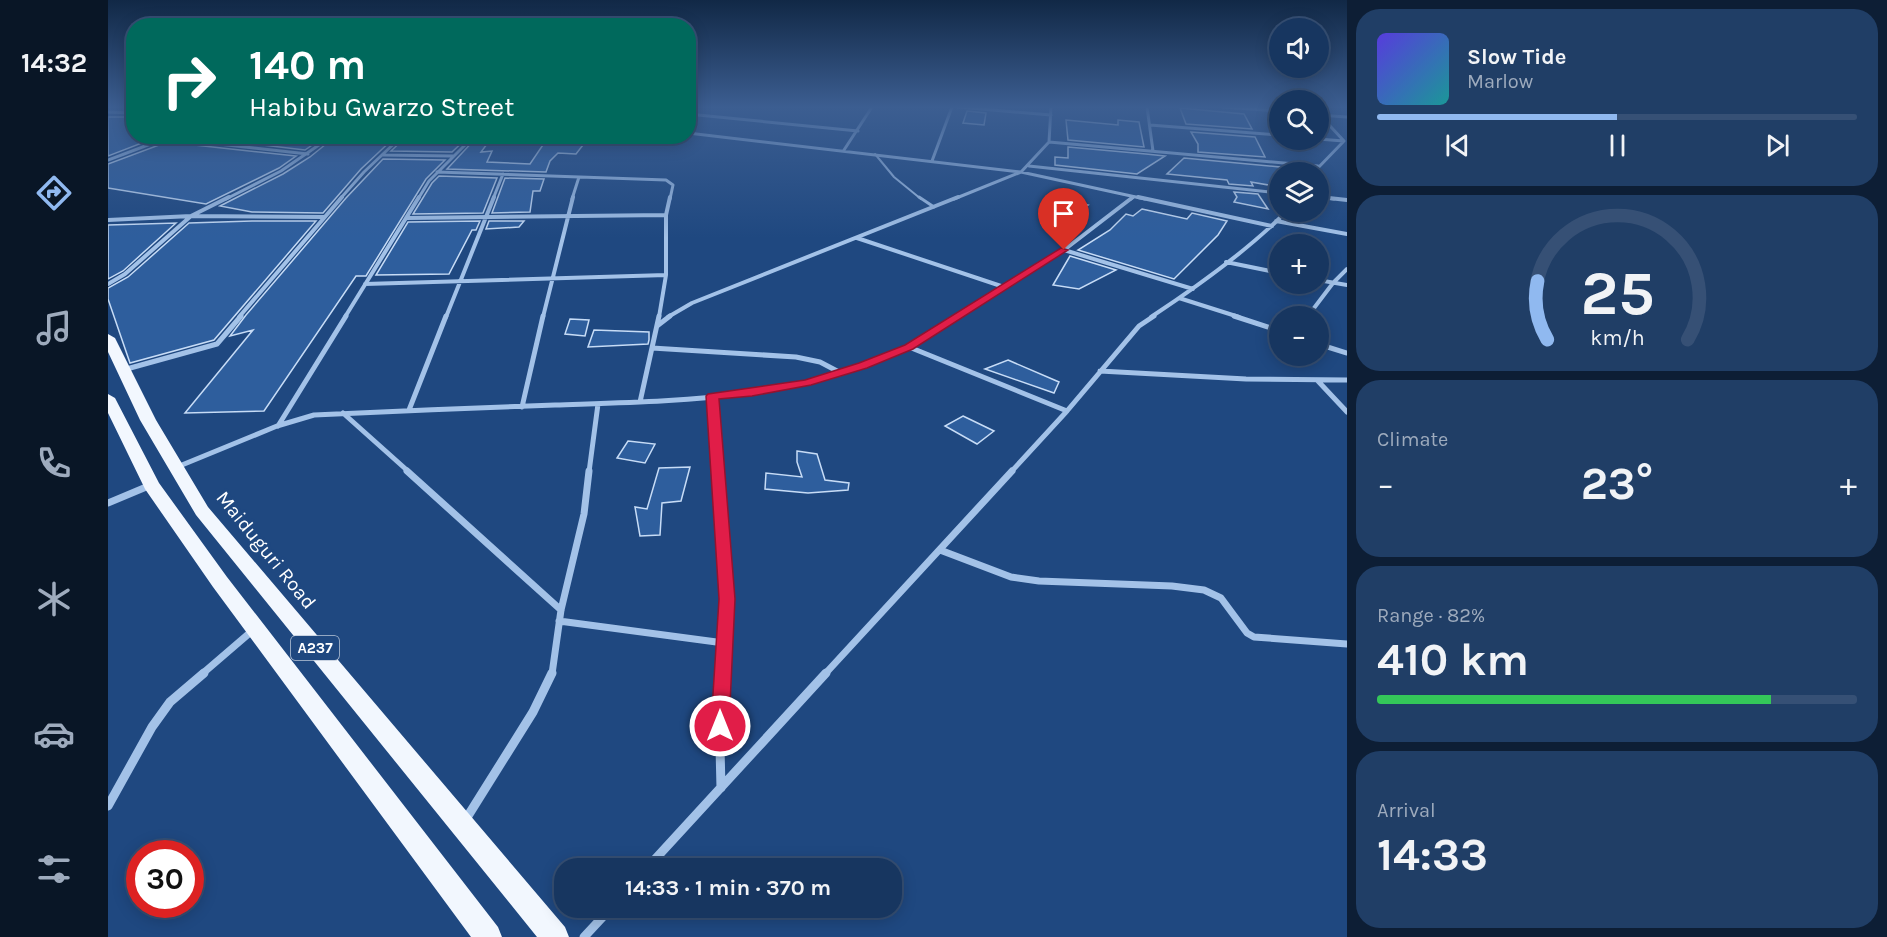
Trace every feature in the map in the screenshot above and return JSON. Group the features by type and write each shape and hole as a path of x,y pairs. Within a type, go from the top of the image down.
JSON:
{"highway":[{"name":"Maiduguri Road","path":"108,338 175,468 209,519 555,937"},
{"name":"A237","path":"108,398 151,485 255,628 488,937"}],"street":[{"path":"108,160 132,151"},
{"path":"281,151 308,154"},
{"path":"108,284 125,274 191,216 271,177 312,151"},
{"path":"123,370 217,344 324,217 387,151"},
{"path":"277,426 406,218 437,172 459,151"},
{"path":"850,151 1021,172 1133,197 1274,224 1347,234"},
{"path":"932,161 936,151"},
{"path":"657,326 692,303 1021,172 1042,151"},
{"path":"1150,151 1273,162"},
{"path":"1322,162 1337,151"},
{"path":"383,155 454,156"},
{"path":"1029,166 1269,192"},
{"path":"437,172 666,180 673,185 666,215 666,275 640,402"},
{"path":"409,410 503,174"},
{"path":"522,407 567,216 579,177"},
{"path":"175,468 277,426 314,416 342,412 640,402 752,393 806,383 909,347 1064,250 1133,197"},
{"path":"1329,198 1347,200"},
{"path":"406,218 666,215"},
{"path":"108,220 191,216 324,217"},
{"path":"656,858 1067,411 1139,326 1194,289 1274,224"},
{"path":"857,238 1004,287"},
{"path":"1064,250 1194,289"},
{"path":"1226,262 1269,271"},
{"path":"1316,306 1347,268"},
{"path":"365,284 666,275"},
{"path":"1329,282 1347,285"},
{"path":"1179,298 1269,327"},
{"path":"909,347 1067,411"},
{"path":"1329,347 1347,353"},
{"path":"652,348 796,357 820,362 839,372"},
{"path":"1100,371 1246,379 1347,380"},
{"path":"1317,380 1347,412"},
{"path":"712,396 727,599 719,706 722,788"},
{"path":"462,825 533,712 552,675 561,610 584,514 598,404"},
{"path":"342,412 561,610"},
{"path":"108,502 151,485"},
{"path":"940,550 1011,577 1039,581 1172,586 1204,590 1221,598 1247,633 1254,637 1347,644"},
{"path":"559,621 724,643"},
{"path":"108,806 152,727 170,702 255,628"},
{"path":"584,937 602,918"}],"lane":[{"path":"875,154 905,189 934,207"}],"building":[{"path":"108,151 122,151 108,156"},
{"path":"144,151 247,151 296,156 279,168 206,204 108,188 108,164"},
{"path":"318,151 380,151 361,169 323,213 252,212 220,206 283,174"},
{"path":"391,151 453,151 452,152"},
{"path":"464,151 492,151 487,162 530,164 539,151 579,151 576,154 558,153 550,161 546,172 447,169"},
{"path":"1068,151 1108,151 1165,156 1137,174 1055,165 1055,157 1068,158"},
{"path":"1262,151 1265,157 1198,152"},
{"path":"1184,158 1269,166 1269,185 1251,182 1253,186 1229,184 1227,180 1167,174"},
{"path":"383,159 445,160 426,179 366,276 356,276 264,411 185,413 253,330 230,336 246,315 346,198"},
{"path":"439,176 497,178 483,213 413,214 432,183"},
{"path":"505,178 544,179 540,191 533,191 530,212 492,213"},
{"path":"1234,192 1258,194 1268,209 1234,202 1237,197"},
{"path":"1063,198 1088,205 1067,218 1041,211"},
{"path":"1142,209 1187,219 1192,213 1227,221 1218,235 1174,279 1078,250 1110,230 1126,214 1133,216"},
{"path":"316,221 214,340 130,363 108,299 108,288 128,277 189,223"},
{"path":"480,221 476,230 472,230 449,274 376,275 408,222"},
{"path":"489,221 524,221 519,227 486,229"},
{"path":"176,223 123,271 108,279 108,225"},
{"path":"1070,256 1116,270 1079,289 1053,285"},
{"path":"570,319 589,320 585,336 565,334"},
{"path":"594,330 649,332 649,340 648,344 588,347"},
{"path":"1008,360 1059,382 1054,393 985,369"},
{"path":"963,416 994,431 977,444 945,426"},
{"path":"628,441 655,444 645,463 617,458"},
{"path":"797,451 817,454 825,480 849,483 848,490 808,493 765,489 766,473 802,477 797,462"},
{"path":"690,467 681,501 662,503 660,535 640,536 635,507 647,509 659,468"}],"route":[{"path":"720,726 719,706 727,599 716,477 712,396 752,393 806,383 863,366 909,347 1064,250"}]}
